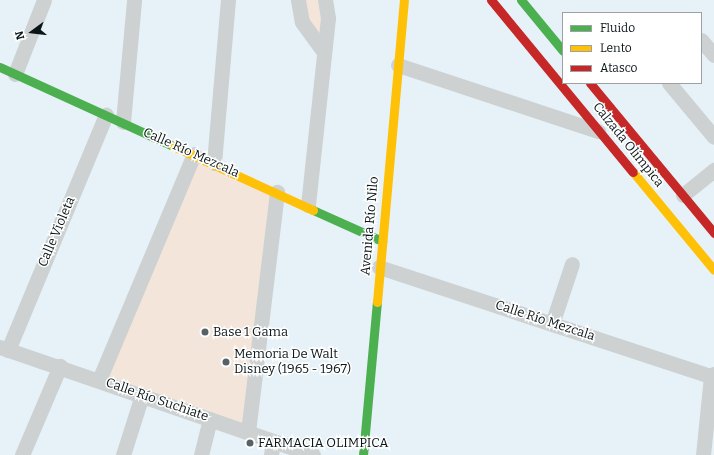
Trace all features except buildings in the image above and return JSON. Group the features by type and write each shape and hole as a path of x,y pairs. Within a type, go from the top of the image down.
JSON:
{"street":[{"path":"15,74 44,0"},
{"path":"123,122 134,0"},
{"path":"214,163 228,0"},
{"path":"298,0 302,22 323,51"},
{"path":"308,205 323,51 328,18 325,0"},
{"name":"Avenida Río Nilo","path":"363,455 404,0"},
{"name":"Calzada Olímpica","path":"491,0 714,270"},
{"path":"521,0 562,50"},
{"path":"702,41 714,55"},
{"path":"398,65 600,131"},
{"name":"Calle Río Mezcala","path":"0,67 308,205 382,240"},
{"name":"Calzada Olímpica","path":"591,84 714,233"},
{"path":"670,84 714,137"},
{"name":"Calle Violeta","path":"4,348 106,114"},
{"path":"99,380 194,154"},
{"path":"683,195 714,170"},
{"path":"248,432 277,192"},
{"path":"552,324 572,264"},
{"name":"Calle Río Mezcala","path":"379,267 713,375"},
{"name":"Calle Río Suchiate","path":"4,348 60,366 248,432 272,448 313,455"},
{"path":"22,455 60,366"},
{"path":"703,455 713,375"},
{"path":"123,455 142,395"},
{"path":"201,455 210,419"}],"shaded area":[{"path":"305,0 322,0 324,33 318,34 307,21"},
{"path":"194,154 277,192 248,432 99,380"}],"traffic: fast":[{"path":"521,0 562,50"},
{"path":"0,67 173,146"},
{"path":"313,210 382,241"},
{"path":"363,455 377,302"}],"traffic: slow":[{"path":"377,302 404,0"},
{"path":"173,146 313,210"},
{"path":"633,172 714,270"}],"traffic: jam":[{"path":"491,0 633,172"},
{"path":"591,84 714,233"}],"place":[{"name":"Base 1 Gama","path":"205,332"},
{"name":"Memoria De Walt Disney (1965 - 1967)","path":"226,362"},
{"name":"FARMACIA OLIMPICA","path":"250,443"}]}
